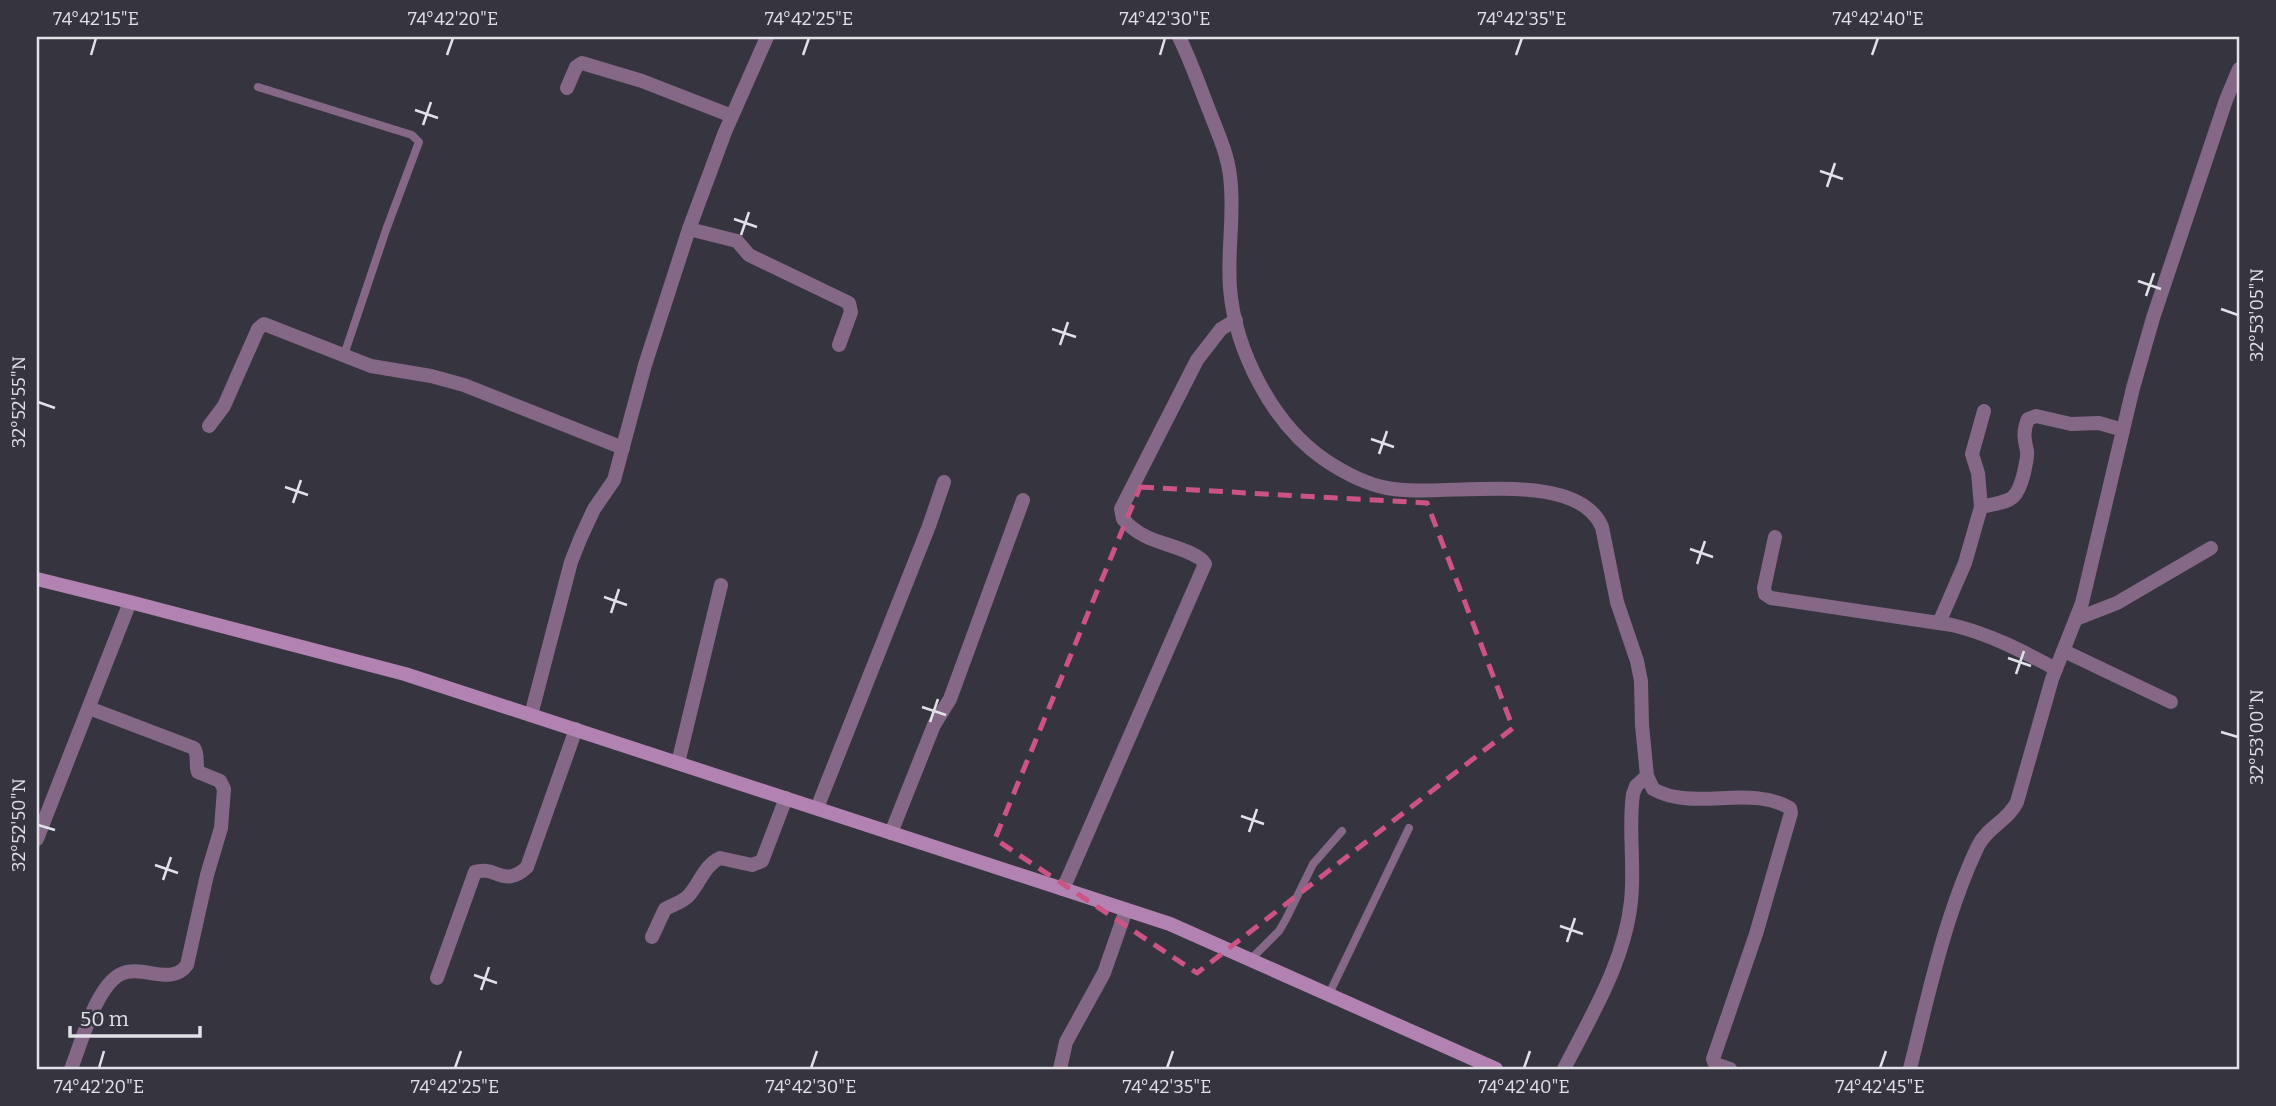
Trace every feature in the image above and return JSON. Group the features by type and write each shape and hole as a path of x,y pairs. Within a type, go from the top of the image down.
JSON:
{"main road":[{"path":"37,579 405,674 1126,909 1170,924 1496,1069"}],"street":[{"path":"530,715 571,562 590,518 614,480 645,365 689,229 732,116 767,37"},
{"path":"1179,37 1191,61 1226,154 1232,199 1230,288 1236,320 1261,386 1281,418 1311,449 1326,460 1357,478 1386,488 1413,491 1545,491 1587,506 1598,517 1617,602 1641,681 1643,780 1632,801 1631,902 1625,937 1599,1002 1564,1069"},
{"path":"567,88 576,67 582,64 642,80 732,116"},
{"path":"1910,1069 1947,928 1971,861 1987,832 2013,810 2056,669 2076,619 2153,318 2226,100 2239,69"},
{"path":"689,229 737,241 749,255 849,303 851,312 839,345"},
{"path":"1063,889 1205,564 1199,557 1137,531 1122,519 1121,509 1196,360 1221,329 1236,320"},
{"path":"209,426 224,405 260,326 269,325 372,366 464,385 623,448"},
{"path":"1939,623 1965,563 1981,507 1981,491 1972,454 1984,411"},
{"path":"1981,507 2009,500 2018,492 2027,460 2023,433 2031,416 2071,424 2099,423 2123,430"},
{"path":"817,808 925,537 944,482"},
{"path":"891,833 934,725 953,692 1023,500"},
{"path":"1775,537 1764,588 1765,594 1771,598 1939,623 1981,632 2011,644 2056,669"},
{"path":"2076,619 2117,603 2211,548"},
{"path":"678,763 721,585"},
{"path":"37,839 130,602"},
{"path":"2064,651 2171,702"},
{"path":"71,1069 100,998 110,983 121,974 132,972 175,975 187,965 207,875 221,828 224,789 220,782 198,772 197,752 194,748 89,708"},
{"path":"437,978 475,872 482,870 508,878 515,877 527,867 576,729"},
{"path":"1643,780 1653,789 1668,796 1759,799 1786,806 1791,813 1756,934 1713,1059 1715,1064 1730,1069"},
{"path":"652,937 665,909 684,900 715,860 726,859 752,866 762,861 786,798"},
{"path":"1060,1069 1066,1042 1104,973 1126,909"}],"lane":[{"path":"258,87 406,134 419,142 344,355"},
{"path":"1329,995 1409,828"},
{"path":"1251,960 1279,931 1313,864 1342,831"}],"highlighted area":[{"path":"1140,487 1427,503 1513,728 1197,973 995,839"}]}
